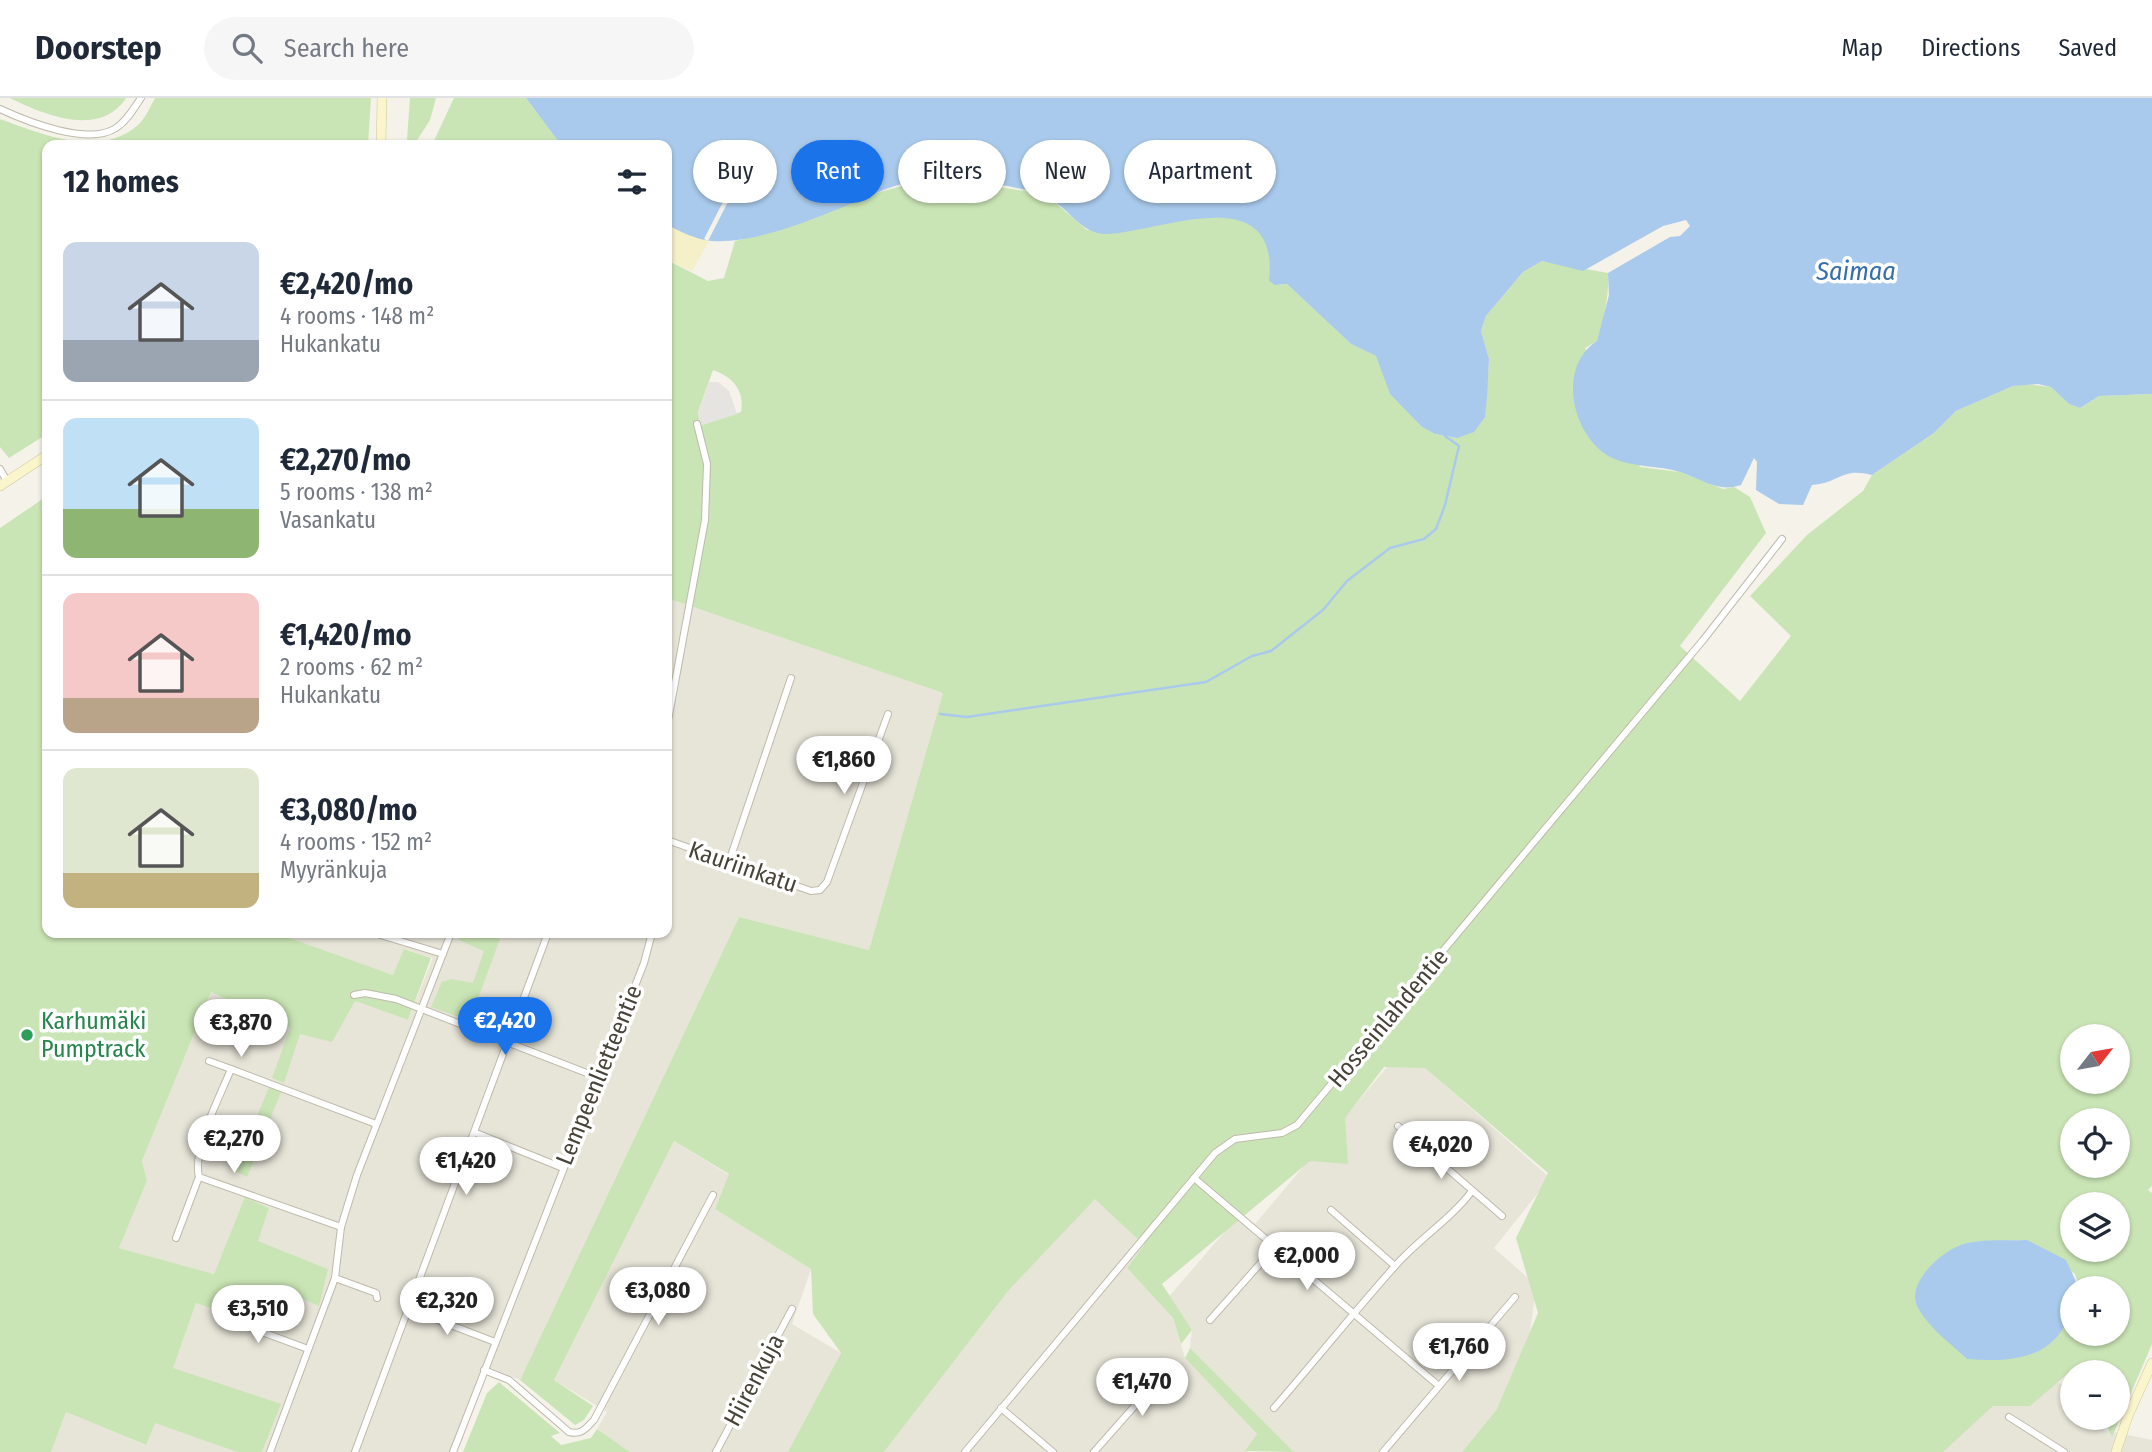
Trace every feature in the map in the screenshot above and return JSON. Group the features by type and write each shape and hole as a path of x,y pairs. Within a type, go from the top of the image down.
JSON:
{"street":[{"path":"0,109 44,127 97,134 121,124 141,98"},
{"path":"381,140 382,98"},
{"path":"672,699 705,520 707,464 698,424"},
{"path":"0,469 4,483 42,458"},
{"name":"Hosseinlahdentie","path":"965,1452 1215,1153 1235,1139 1282,1133 1297,1125 1704,639 1782,539"},
{"path":"729,863 791,678"},
{"name":"Kauriinkatu","path":"672,842 811,891 820,890 827,882 888,714"},
{"path":"390,938 443,954"},
{"path":"270,1452 335,1278 341,1227 376,1124 449,938"},
{"path":"355,1452 476,1133 546,938"},
{"name":"Lempeenlietteentie","path":"453,1452 597,1077 644,964 651,938"},
{"path":"354,995 380,995 597,1077"},
{"path":"209,1061 376,1124"},
{"path":"176,1238 199,1177 197,1167 200,1149 231,1069"},
{"path":"1398,1126 1502,1216"},
{"path":"476,1133 563,1168"},
{"path":"199,1177 341,1227"},
{"path":"1194,1178 1438,1386"},
{"path":"1275,1408 1395,1266 1420,1239 1454,1214 1472,1191"},
{"path":"484,1370 509,1380 569,1432 578,1434 594,1420 713,1195"},
{"path":"1331,1210 1395,1266"},
{"path":"1210,1320 1275,1247"},
{"path":"335,1278 376,1293 377,1298"},
{"path":"1383,1452 1515,1297"},
{"path":"409,1309 495,1342"},
{"name":"Hiirenkuja","path":"716,1452 792,1309"},
{"path":"219,1315 308,1349"},
{"path":"2116,1452 2128,1416 2152,1363"},
{"path":"1094,1452 1169,1367"},
{"path":"1001,1408 1053,1452"},
{"path":"2009,1417 2064,1452"}],"shaded area":[{"path":"709,382 718,382 729,391 737,414 700,426 698,412"},
{"path":"672,600 943,693 869,950 739,917 520,1380 489,1367 456,1452 262,1452 280,1404 172,1369 196,1303 248,1321 296,1295 318,1305 328,1269 257,1241 269,1208 245,1198 214,1274 119,1248 147,1181 142,1161 211,992 290,1028 355,1001 408,1020 433,958 405,949 393,975 290,938 672,938"},
{"path":"1403,1048 1550,1178 1494,1248 1536,1285 1525,1374 1462,1452 1294,1452 1190,1348 1192,1329 1166,1300 1241,1213 1255,1224"},
{"path":"674,1141 729,1175 715,1209 811,1269 792,1324 841,1353 790,1452 630,1452 597,1429 607,1412 554,1380"},
{"path":"1095,1198 1144,1245 1127,1268 1173,1318 1185,1358 1257,1434 1246,1452 884,1452 1009,1290"},
{"path":"2047,1377 2060,1383 2060,1430 2104,1430 2152,1440 2152,1452 1942,1452 1954,1399"},
{"path":"66,1412 145,1445 155,1422 237,1452 51,1452"}],"green space":[{"path":"10,98 126,98 115,110 102,117 87,120 55,116"},
{"path":"155,98 371,98 368,140 109,140 123,135 138,125"},
{"path":"410,98 436,98 430,120 417,140 407,139"},
{"path":"454,98 526,98 557,140 434,140"},
{"path":"0,119 70,140 42,140 42,437 9,458 0,447"},
{"path":"898,187 898,203 1006,203 1006,188 1020,190 1020,203 1056,203 1087,230 1125,230 1215,217 1249,224 1264,238 1275,285 1287,284 1351,344 1376,356 1407,411 1422,427 1435,434 1457,438 1488,375 1489,359 1481,331 1486,316 1523,272 1542,261 1608,273 1606,308 1597,341 1585,348 1640,467 1680,472 1723,489 1734,487 1750,497 1766,533 1680,646 1740,701 1791,636 1750,596 1807,535 1863,491 1872,475 1934,433 1956,411 2013,386 2027,384 2051,387 2069,404 2080,408 2099,396 2152,394 2152,1186 2148,1190 2152,1193 2152,1344 2130,1395 2130,1360 2060,1360 2060,1380 2030,1406 1993,1406 1943,1452 1462,1452 1497,1409 1538,1313 1516,1238 1548,1173 1425,1068 1384,1067 1345,1118 1348,1164 1310,1161 1162,1284 1192,1330 1181,1344 1173,1318 1127,1268 1144,1245 1095,1199 1009,1290 884,1452 788,1452 841,1353 813,1314 811,1269 715,1209 729,1174 674,1141 554,1380 593,1406 584,1420 575,1425 520,1380 739,917 869,950 943,693 672,600 672,263 708,281 724,278 735,241 788,226 849,203 884,203 884,191","holes":["713,370 726,377 739,391 741,412 700,425 698,412"]},
{"path":"42,499 42,938 290,938 393,975 404,949 431,958 408,1020 355,1001 332,1042 300,1034 284,1083 272,1078 290,1028 211,992 142,1161 147,1181 119,1248 214,1274 245,1197 269,1208 258,1241 328,1269 319,1306 296,1296 248,1321 196,1303 173,1368 281,1404 262,1452 237,1452 155,1423 146,1445 66,1412 51,1452 0,1452 0,528"},
{"path":"500,938 470,1021 431,1007 442,982 452,979 473,983 484,951 459,940"},
{"path":"269,1087 281,1092 247,1177 235,1171"},
{"path":"1190,1348 1294,1452 1245,1451 1257,1434 1185,1358"},
{"path":"499,1382 560,1433 551,1436 561,1445 591,1438 597,1429 630,1452 463,1452 487,1393"}],"sand":[{"path":"672,227 709,241 692,271 672,262"}],"water":[{"name":"Saimaa","path":"526,98 2152,98 2152,394 2099,396 2080,408 2069,404 2051,387 2038,384 2013,386 1956,411 1934,433 1872,475 1847,474 1812,485 1803,505 1779,504 1756,490 1757,462 1754,458 1741,485 1718,486 1680,472 1612,458 1598,448 1587,435 1579,419 1574,402 1576,367 1584,353 1597,341 1609,295 1608,273 1670,237 1680,236 1690,226 1686,220 1663,226 1583,271 1542,261 1523,272 1486,316 1481,331 1489,359 1485,417 1474,432 1457,438 1435,434 1422,427 1390,394 1376,356 1351,344 1287,284 1275,285 1269,281 1267,249 1256,230 1237,220 1213,218 1108,234 1084,227 1057,203 1110,203 1110,140 1020,140 1020,189 1006,186 1006,140 898,140 898,185 884,190 884,140 791,140 791,203 853,203 803,223 747,239 712,241 672,227 672,140 557,140"},
{"path":"2027,1240 2060,1257 2060,1262 2067,1262 2073,1276 2060,1276 2060,1332 2040,1350 2007,1359 1967,1359 1934,1329 1918,1308 1915,1298 1917,1288 1929,1268 1958,1246 1982,1241"}],"pier":[{"path":"722,203 727,203 708,241 704,239"}],"waterway":[{"path":"940,714 967,717 1206,682 1252,656 1271,651 1323,610 1347,581 1390,548 1424,539 1436,529 1445,505 1459,446 1445,436"}],"place":[{"name":"Karhumäki Pumptrack","path":"27,1035"}]}
